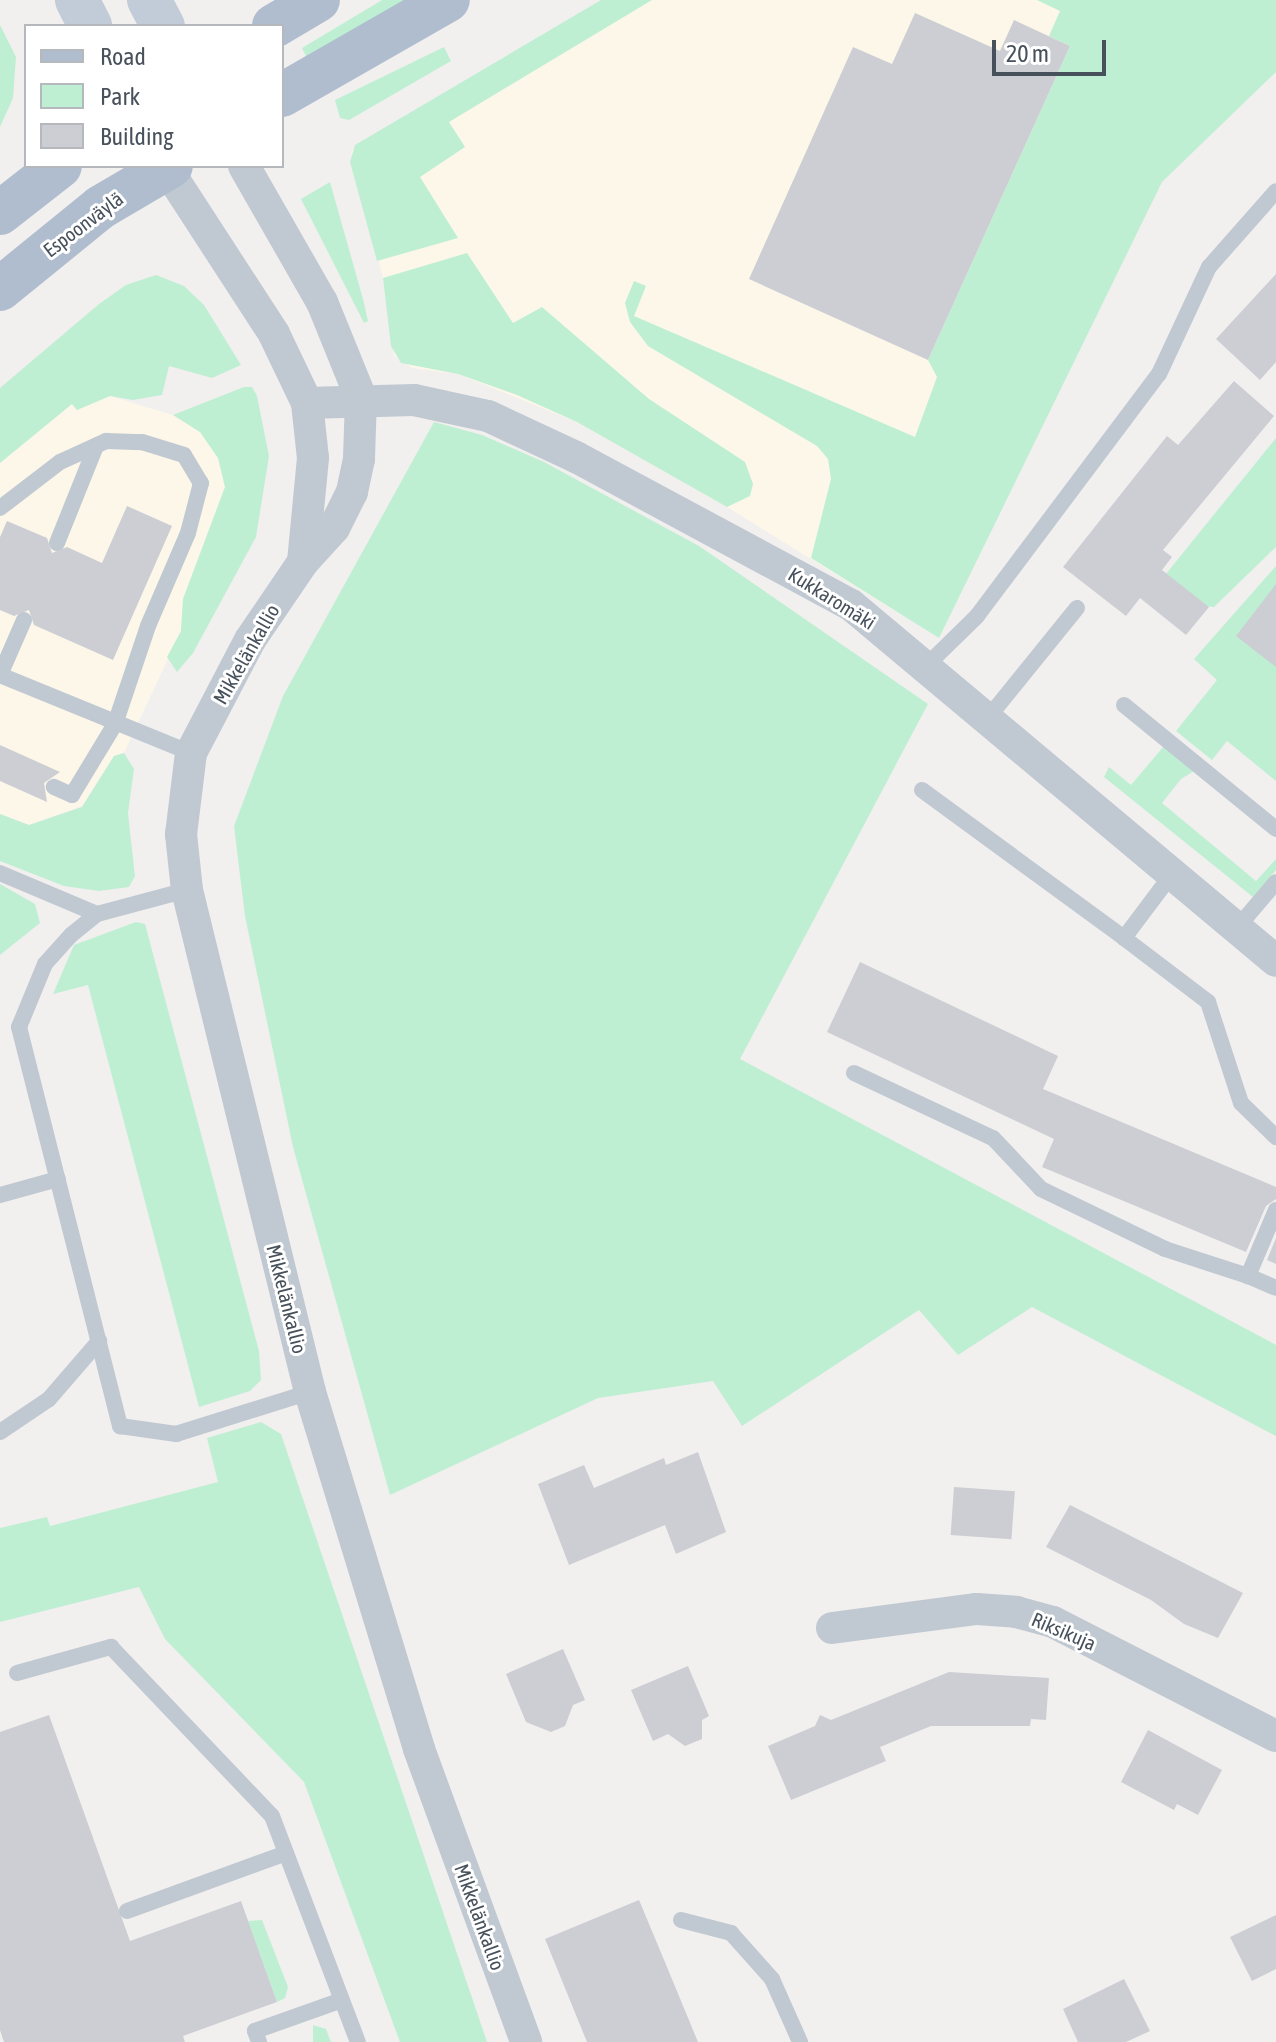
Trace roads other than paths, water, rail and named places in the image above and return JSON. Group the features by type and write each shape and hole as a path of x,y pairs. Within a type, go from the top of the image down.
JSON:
{"main road":[{"path":"77,0 89,24"},
{"path":"149,0 162,24"},
{"path":"277,24 318,0"},
{"path":"284,94 448,0"},
{"path":"0,213 57,168"},
{"name":"Espoonväylä","path":"0,289 101,207 166,168"}],"street":[{"name":"Mikkelänkallio","path":"169,168 274,334 307,403 313,458 303,562"},
{"name":"Mikkelänkallio","path":"245,168 322,302 361,398 352,492 334,528 303,562 250,640 191,753 181,834 187,890 310,1392 419,1749 526,2042"},
{"name":"Kukkaromäki","path":"307,403 361,398 414,400 488,416 576,457 851,605 1276,961"},
{"name":"Riksikuja","path":"832,1628 977,1609 1016,1612 1053,1622 1276,1736"}],"lane":[{"path":"925,667 977,616 1159,374 1209,267 1276,191"},
{"path":"0,508 60,462 96,446 142,442 184,455 201,483 188,533 148,626 115,724 72,795 54,787"},
{"path":"57,543 96,446"},
{"path":"987,719 1077,608"},
{"path":"24,620 0,675 191,753"},
{"path":"1124,705 1276,829"},
{"path":"922,790 1208,1002 1241,1103 1276,1137"},
{"path":"0,873 97,914"},
{"path":"1124,938 1172,874"},
{"path":"1237,928 1276,882"},
{"path":"187,890 97,914 45,964 19,1027 120,1426 176,1434 310,1392"},
{"path":"854,1073 993,1138 1041,1189 1165,1249 1276,1288"},
{"path":"0,1195 58,1179"},
{"path":"1248,1276 1276,1210"},
{"path":"0,1432 49,1399 99,1341"},
{"path":"17,1673 111,1647 272,1816 358,2042"},
{"path":"127,1911 286,1853"},
{"path":"681,1920 731,1933 772,1979 800,2042"},
{"path":"259,2042 255,2031 342,2000"}]}
